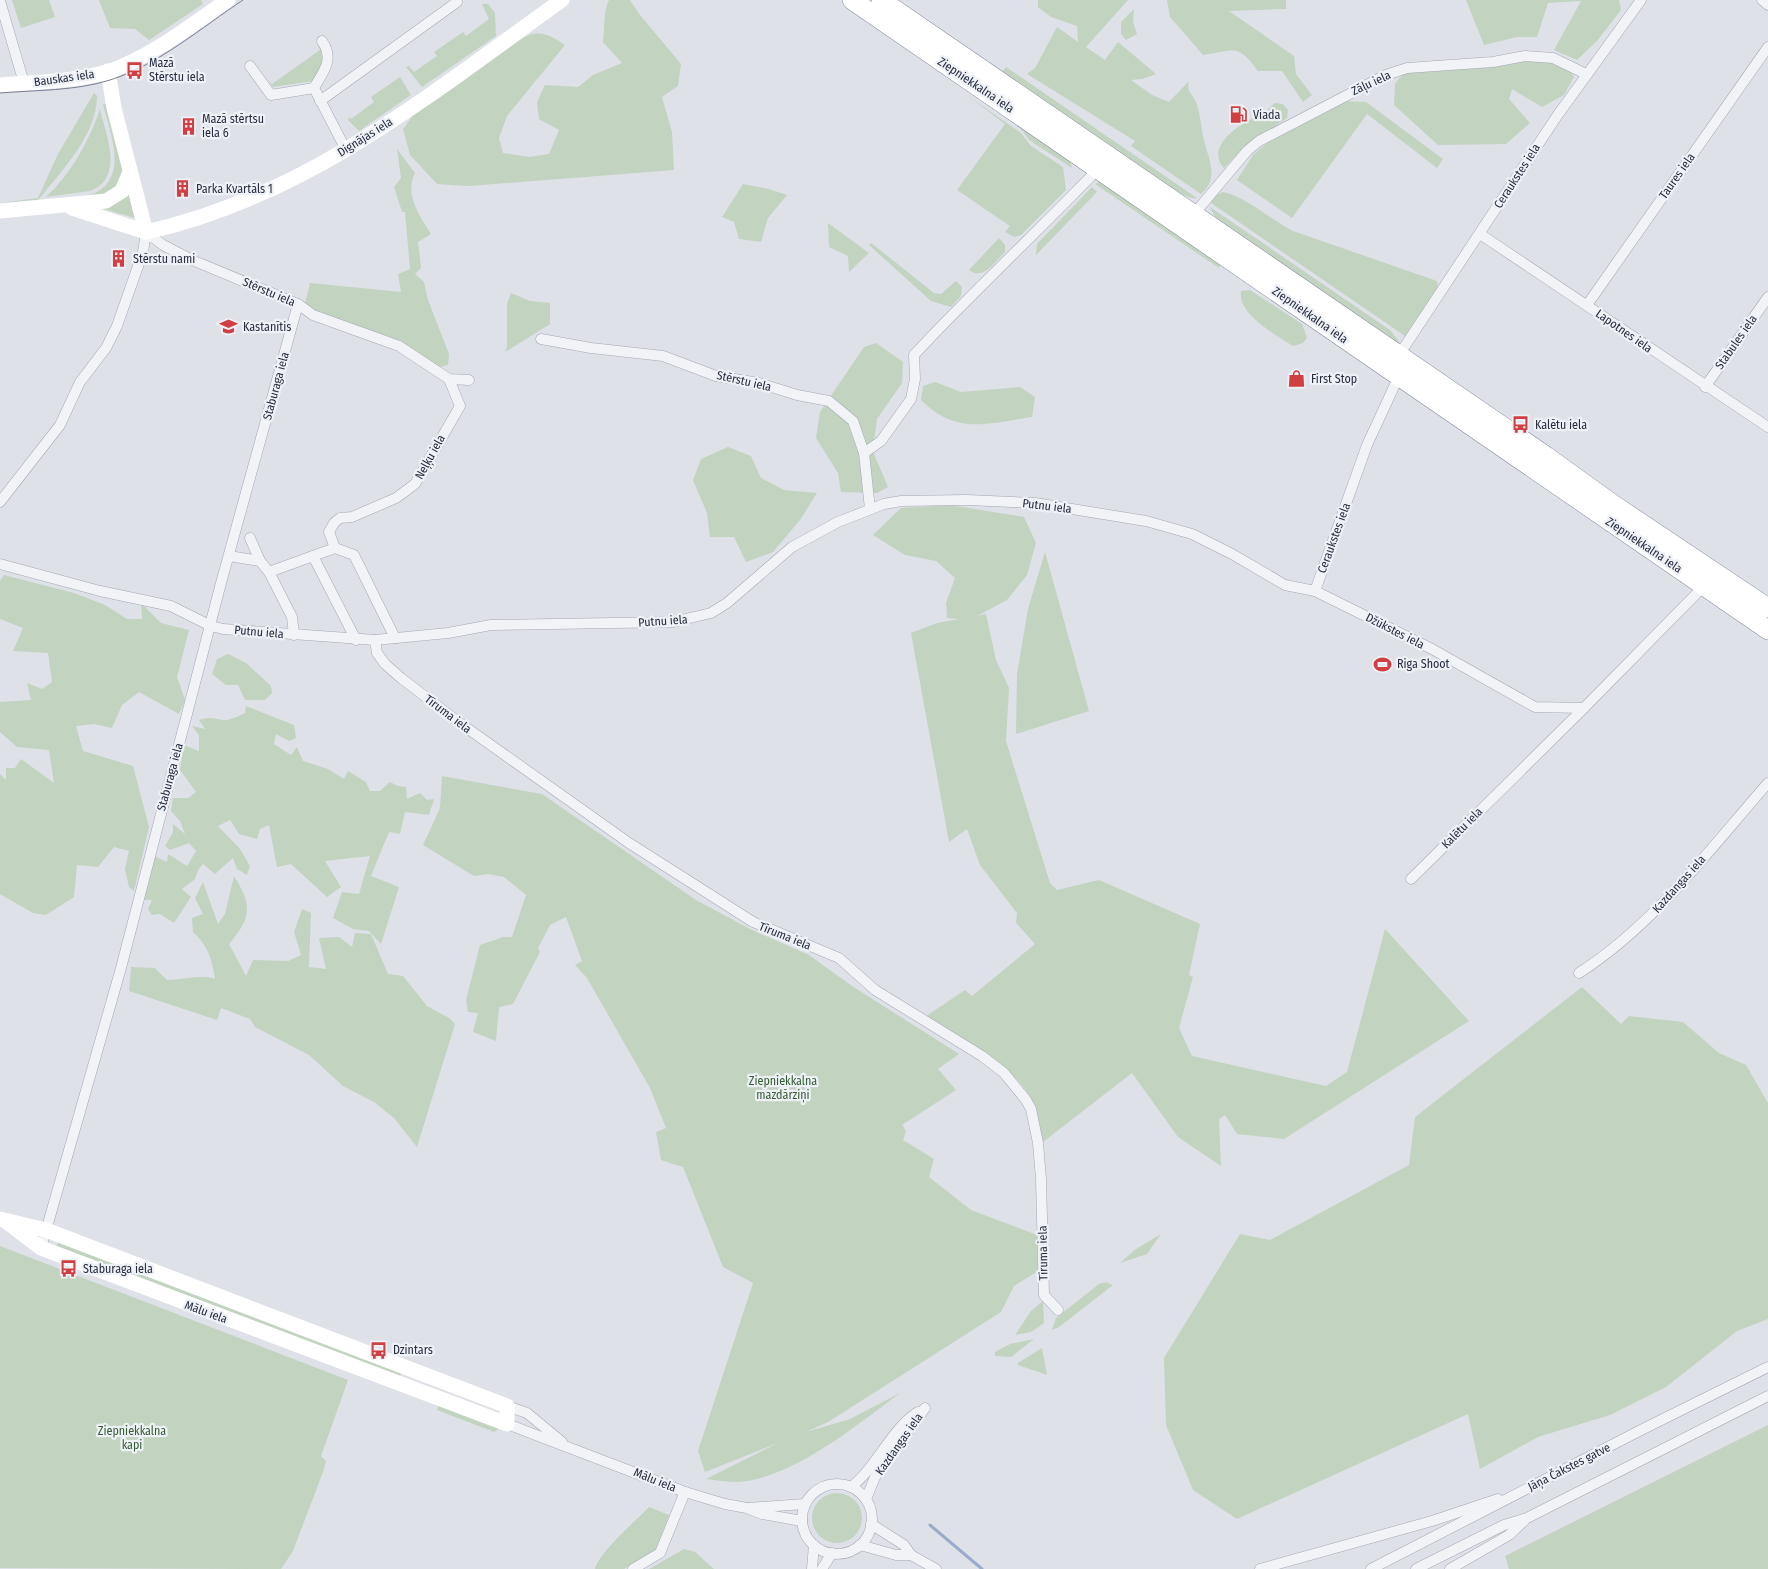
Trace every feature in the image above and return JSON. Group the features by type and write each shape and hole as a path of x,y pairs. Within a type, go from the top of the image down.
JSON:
{"highway":[{"name":"Ziepniekkalna iela","path":"852,0 1098,169 1298,296 1399,355 1614,505 1768,608"},
{"name":"Ziepniekkalna iela","path":"881,0 1194,214 1399,376 1768,630"},
{"path":"1098,169 1106,160 1116,161"},
{"path":"1748,594 1768,603"}],"street":[{"name":"Bauskas iela","path":"0,85 80,78 108,71 149,53 228,0"},
{"name":"Dignājas iela","path":"146,232 211,216 293,180 346,150 400,115 562,0"},
{"name":"Ceraukstes iela","path":"1399,355 1586,74 1641,0"},
{"path":"1762,0 1768,5"},
{"path":"0,1 24,83"},
{"path":"320,101 457,2"},
{"path":"314,88 328,63 329,56 322,42"},
{"name":"Taures iela","path":"1586,305 1768,48"},
{"name":"Zāļu iela","path":"1194,214 1247,151 1259,142 1386,75 1407,68 1493,62 1525,56 1553,58 1586,74"},
{"path":"250,66 271,95 314,88"},
{"path":"0,502 60,425 80,382 106,348 117,326 143,252 146,232 114,108 108,71"},
{"path":"314,88 346,150"},
{"path":"864,453 881,441 911,399 914,379 914,355 1098,169"},
{"name":"Stērstu iela","path":"0,211 66,206 112,198 122,191 130,172"},
{"name":"Stērstu iela","path":"66,206 146,232 163,245 192,260 298,304 313,315 399,346 449,379"},
{"name":"Lapotnes iela","path":"1480,234 1768,428"},
{"name":"Stabules iela","path":"1705,387 1768,297"},
{"name":"Staburaga iela","path":"41,1248 120,968 298,304"},
{"name":"Stērstu iela","path":"541,339 591,348 663,356 716,376 759,383 797,395 829,401 853,421 864,453 870,509"},
{"name":"Ceraukstes iela","path":"1315,591 1367,445 1399,376"},
{"path":"449,379 470,380"},
{"name":"Neļķu iela","path":"335,548 329,532 334,523 340,518 352,517 396,498 415,484 460,406 449,379"},
{"name":"Putnu iela","path":"0,564 100,591 171,606 211,626 223,629 375,640 448,633 491,625 673,622 693,619 711,613 727,603 792,547 838,522 870,509 901,500 1002,500 1078,509 1146,521 1192,534 1285,585 1315,591"},
{"path":"250,538 260,561 269,572 292,617 294,635"},
{"path":"269,572 335,548 354,555 395,638"},
{"path":"229,556 260,561"},
{"path":"313,556 356,640"},
{"name":"Kalētu iela","path":"1411,878 1584,708 1704,586"},
{"name":"Džūkstes iela","path":"1315,591 1432,649 1535,707 1584,708"},
{"name":"Tīruma iela","path":"375,640 377,653 385,664 408,683 457,721 628,842 752,922 839,958 875,990 982,1056 1004,1073 1026,1100 1037,1135 1041,1179 1044,1295 1058,1310"},
{"name":"Kazdangas iela","path":"1579,972 1600,960 1650,916 1768,783"},
{"name":"Mālu iela","path":"4,1220 46,1230 507,1406 527,1414 564,1444"},
{"name":"Mālu iela","path":"4,1220 41,1248 412,1390 564,1444 685,1492 725,1504 747,1508 762,1514 802,1521"},
{"name":"Jāņa Čakstes gatve","path":"1371,1569 1768,1367"},
{"path":"412,1390 419,1372"},
{"path":"1416,1569 1504,1525 1527,1518 1768,1396"},
{"path":"507,1406 507,1424"},
{"name":"Kazdangas iela","path":"851,1487 867,1471 904,1424 925,1408 875,1477 866,1499"},
{"path":"841,1484 851,1487 866,1499 871,1516 871,1524 867,1535 860,1544 842,1553 832,1553 814,1545 805,1534 802,1521 805,1504 811,1495 825,1486 841,1484"},
{"path":"633,1569 660,1553 685,1492"},
{"path":"1260,1569 1432,1521 1516,1495"},
{"name":"Mālu iela","path":"747,1508 805,1504"},
{"path":"1450,1569 1509,1535 1527,1518"},
{"path":"871,1524 904,1545 911,1555 936,1569"},
{"path":"860,1544 896,1555 911,1555"},
{"path":"812,1569 814,1545"},
{"path":"822,1569 832,1553"}],"green space":[{"path":"12,0 49,0 55,17 21,28"},
{"path":"99,0 201,0 203,4 149,40 135,29 110,28"},
{"path":"609,0 630,0 640,15 681,64 678,86 662,97 672,132 674,170 469,186 437,184 410,155 403,129 414,114 474,70 510,46 533,34 550,36 565,45 507,116 499,138 503,153 529,157 549,154 559,130 539,119 537,102 545,85 578,87 593,75 622,63 603,42 605,15"},
{"path":"1038,0 1128,0 1086,47 1105,60 1118,42 1156,74 1142,79 1131,80 1152,95 1169,102 1189,81 1189,90 1197,106 1211,166 1210,181 1201,194 1131,146 1135,141 1027,74 1035,68 1057,27 1078,42 1077,26 1051,17 1038,7"},
{"path":"1167,0 1286,0 1286,9 1229,11 1294,56 1296,74 1312,95 1303,102 1282,71 1258,71 1240,52 1229,50 1203,55 1170,17"},
{"path":"1466,0 1619,0 1621,10 1597,41 1577,60 1554,50 1581,1 1548,3 1537,37 1517,37 1484,45"},
{"path":"482,4 488,4 495,13 496,36 422,87 406,67 409,66 414,72 437,56 434,52 463,32 466,36 489,19"},
{"path":"1134,9 1133,22 1137,34 1126,40 1121,34 1121,22"},
{"path":"317,42 325,57 313,81 273,87 267,78 272,84 320,50"},
{"path":"1543,59 1565,64 1574,77 1564,95 1542,107 1512,89 1509,99 1530,123 1506,144 1438,145 1394,105 1395,84 1405,71"},
{"path":"1006,67 1197,198 1185,196 1144,172 1000,74"},
{"path":"400,77 411,95 359,131 348,120 349,117 351,119 374,102 371,97"},
{"path":"967,90 1069,157 1072,168 1029,140 1021,129"},
{"path":"94,93 97,96 95,110 85,137 68,163 40,198 37,200 0,203 38,198 58,154"},
{"path":"967,95 1021,133 1031,146 1063,167 1066,190 1021,235 1014,237 1005,232 1010,226 957,190 1005,124"},
{"path":"1342,101 1366,102 1443,159 1437,168 1367,114 1292,218 1237,180 1253,155 1273,138"},
{"path":"1275,103 1283,104 1288,110 1287,118 1243,148 1224,168 1219,159 1219,151 1228,135 1236,128 1262,114"},
{"path":"103,104 107,104 123,169 119,183 107,195 69,198 95,193 106,185 112,176 114,152"},
{"path":"100,109 109,143 110,166 107,176 101,185 90,191 46,197 63,178 78,156"},
{"path":"397,149 415,173 411,189 412,197 418,213 431,234 418,242 421,268 415,274 424,282 428,300 449,354 448,365 436,368 401,341 316,311 305,304 310,283 401,292 398,274 410,269 405,212 402,212 394,187 401,178"},
{"path":"1101,181 1221,262 1219,268 1095,184"},
{"path":"743,184 787,195 768,218 761,242 739,239 734,222 722,217"},
{"path":"1092,187 1097,192 1036,255 1037,244"},
{"path":"1223,192 1249,203 1293,231 1437,281 1438,288 1405,336 1211,203 1214,196"},
{"path":"130,194 135,218 100,208"},
{"path":"1210,207 1390,330 1400,343 1397,344 1242,239 1215,217"},
{"path":"828,223 869,253 849,272 848,256 829,247"},
{"path":"999,238 1005,245 1005,252 997,261 984,272 974,273 969,270"},
{"path":"871,243 934,293 941,294 956,281 962,287 961,296 951,307 931,301 869,245"},
{"path":"1250,290 1302,324 1307,338 1303,343 1293,346 1268,330 1251,316 1241,300 1241,291"},
{"path":"511,293 530,301 550,303 550,324 505,352 507,347 507,304"},
{"path":"876,343 903,362 902,383 877,419 874,440 874,454 888,487 877,493 841,492 838,473 816,438 820,412 864,347"},
{"path":"935,382 961,392 1020,387 1035,397 1032,417 986,424 960,423 934,411 921,400 923,386"},
{"path":"728,447 751,456 761,478 784,490 817,493 800,520 773,552 746,562 734,537 710,537 707,513 693,480 701,459"},
{"path":"950,505 1024,517 1036,543 1027,575 1007,600 977,616 986,614 996,660 1009,688 1006,741 1050,883 1057,890 1099,880 1200,924 1189,975 1193,977 1179,1028 1192,1056 1326,1086 1347,1072 1385,929 1469,1021 1284,1139 1237,1134 1225,1115 1219,1119 1221,1166 1178,1137 1132,1073 1043,1142 1034,1105 1026,1091 1015,1078 1002,1065 971,1043 925,1017 965,990 972,996 1035,944 1016,923 1017,913 980,865 967,829 949,842 911,633 937,623 959,619 947,618 946,603 955,578 936,561 905,555 873,535 901,508"},
{"path":"1045,552 1089,711 1016,734 1017,674 1028,609"},
{"path":"4,575 74,593 105,605 127,619 142,619 141,603 161,623 189,630 177,677 185,700 179,714 139,692 122,705 112,728 94,724 76,726 83,751 133,766 149,827 134,891 129,887 125,869 129,851 114,847 98,867 77,865 74,897 46,915 33,913 0,894 0,774 6,780 6,768 15,768 21,759 54,783 49,750 17,747 0,732 0,702 31,700 27,683 42,689 52,682 48,653 13,651 23,628 0,619 0,581"},
{"path":"228,654 246,663 271,686 272,693 265,700 245,700 238,685 226,685 212,674 217,659"},
{"path":"246,706 294,725 296,738 289,741 276,734 274,744 291,755 297,747 303,761 328,769 344,779 348,771 366,782 370,791 380,791 390,782 406,787 407,799 420,793 427,800 434,799 429,815 405,812 400,834 389,832 371,876 399,887 381,944 369,931 353,929 333,918 342,892 359,894 370,856 325,861 341,887 327,897 291,864 277,867 269,825 260,829 257,839 239,834 230,820 218,826 240,849 250,866 247,875 237,869 233,858 215,874 203,864 198,870 195,879 182,889 191,897 174,923 160,914 152,915 148,909 152,900 142,900 154,856 167,862 168,854 187,866 196,851 189,843 170,850 165,846 173,832 173,824 185,834 180,821 171,811 173,798 188,798 196,792 180,770 184,745 199,751 199,735 192,726 205,729 199,720 208,718 231,719 245,713"},
{"name":"Ziepniekkalna mazdārziņi","path":"442,776 542,794 696,900 750,929 809,955 852,986 959,1054 938,1069 956,1090 902,1125 906,1131 903,1140 934,1159 929,1177 971,1210 1037,1235 1038,1271 1014,1286 1001,1312 828,1422 806,1432 850,1419 900,1393 823,1448 801,1461 758,1479 737,1482 706,1479 778,1443 705,1472 698,1451 753,1283 723,1267 683,1167 661,1160 656,1132 666,1128 650,1088 587,978 575,965 582,961 566,917 550,925 538,948 540,952 513,1004 499,1007 496,1041 473,1032 478,1013 468,1012 466,1000 480,945 503,937 512,937 526,895 504,877 488,874 474,876 423,845 440,808"},
{"path":"234,876 247,904 247,911 242,927 229,944 246,976 253,960 288,961 301,955 294,932 302,909 311,913 309,967 326,969 319,938 339,937 352,947 355,933 371,934 388,974 403,976 427,1006 449,1018 455,1024 417,1147 394,1118 374,1102 343,1086 309,1055 255,1027 250,1019 221,1008 217,1020 129,991 131,967 155,968 167,980 198,977 215,979 208,953 202,942 193,932 192,918 203,914 195,898 203,882 218,924 225,914"},
{"path":"1582,987 1621,1024 1629,1016 1683,1022 1719,1053 1746,1065 1768,1103 1768,1319 1737,1331 1666,1387 1610,1415 1538,1437 1480,1469 1468,1414 1237,1519 1193,1490 1166,1425 1164,1358 1240,1234 1270,1240 1409,1165 1415,1117"},
{"path":"1161,1234 1147,1254 1120,1263 1136,1249"},
{"path":"60,1241 402,1371 399,1379 56,1246"},
{"name":"Ziepniekkalna kapi","path":"0,1246 348,1380 321,1456 326,1461 323,1472 293,1551 281,1569 0,1568"},
{"path":"1106,1282 1113,1285 1059,1327 1052,1330 1056,1318 1099,1284"},
{"path":"1043,1301 1044,1323 1031,1332 1015,1335 1031,1311"},
{"path":"1034,1339 1011,1357 995,1356 995,1352 1010,1344"},
{"path":"1042,1348 1047,1375 1018,1365 1018,1363"},
{"path":"438,1405 500,1428 494,1432 437,1410"},
{"path":"1768,1425 1768,1569 1509,1569 1505,1556"},
{"path":"837,1493 847,1495 855,1500 860,1508 862,1518 860,1528 855,1536 847,1541 837,1543 827,1541 819,1536 814,1528 812,1518 814,1508 819,1500 827,1495"},
{"path":"649,1507 669,1515 656,1550 624,1569 595,1569 611,1545"},
{"path":"684,1549 695,1552 714,1569 649,1569"}],"waterway":[{"path":"930,1525 982,1569"}],"tram line":[{"path":"0,93 55,90 97,84 110,80 145,65 179,45 243,0"}],"place":[{"name":"Mazā Stērstu iela","path":"135,70"},
{"name":"Viada","path":"1239,115"},
{"name":"Mazā stērtsu iela 6","path":"188,126"},
{"name":"Parka Kvartāls 1","path":"182,189"},
{"name":"Stērstu nami","path":"119,259"},
{"name":"Kastanītis","path":"229,327"},
{"name":"First Stop","path":"1297,379"},
{"name":"Kalētu iela","path":"1521,425"},
{"name":"Riga Shoot","path":"1383,664"},
{"name":"Staburaga iela","path":"69,1269"},
{"name":"Dzintars","path":"379,1350"}]}
